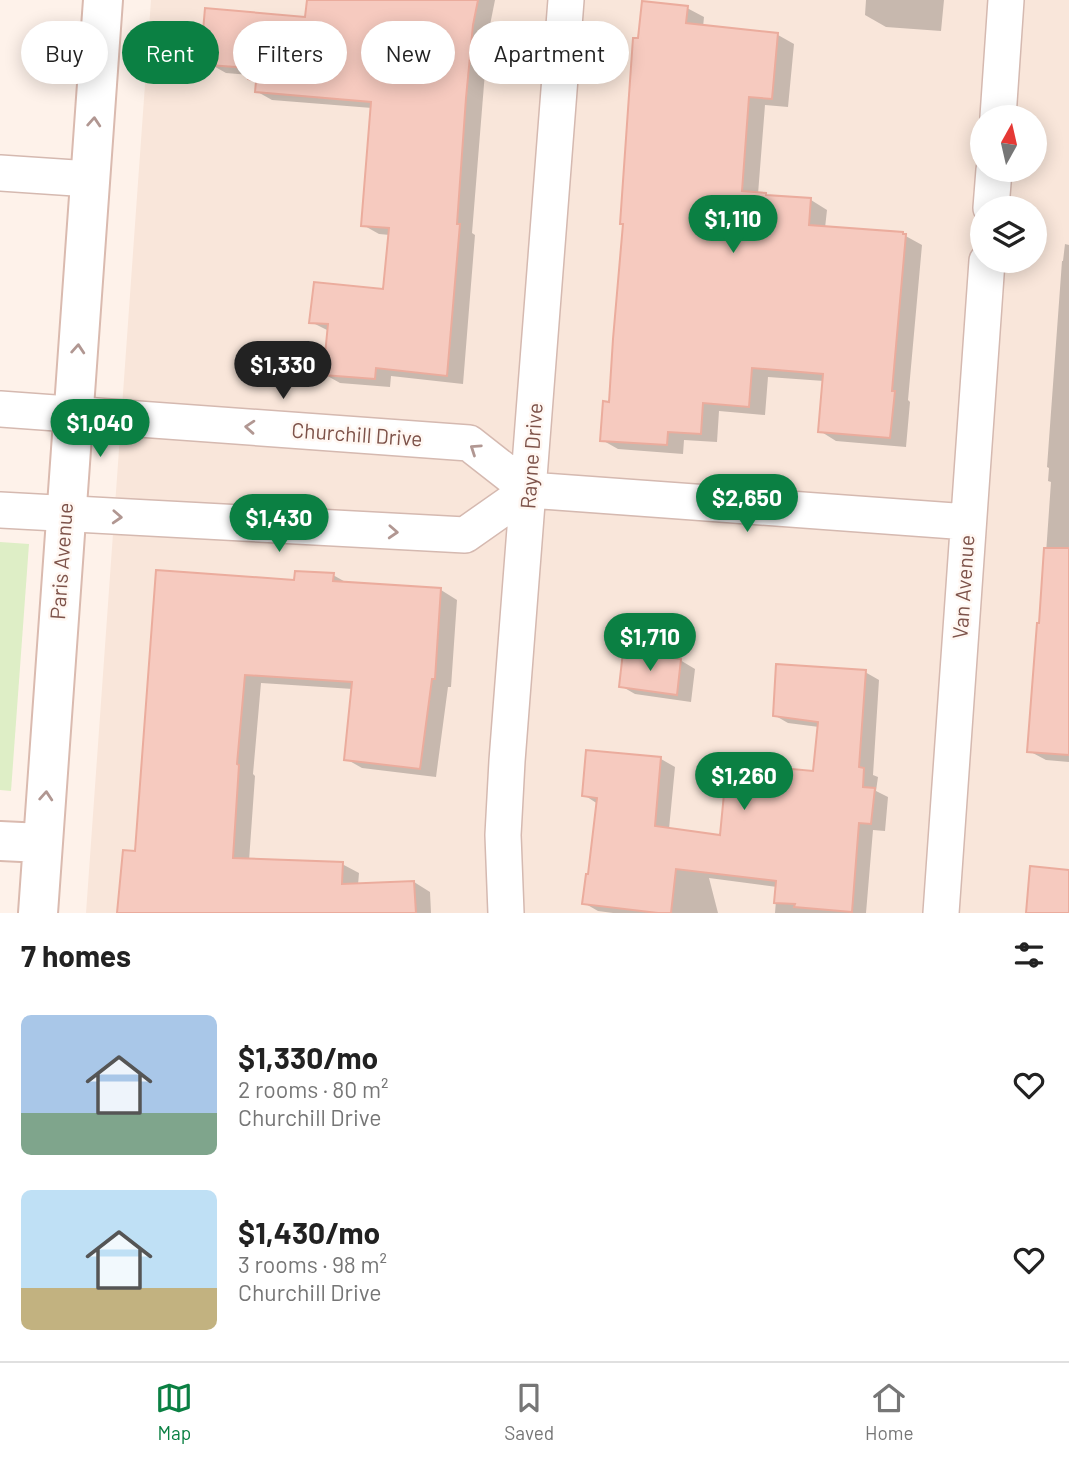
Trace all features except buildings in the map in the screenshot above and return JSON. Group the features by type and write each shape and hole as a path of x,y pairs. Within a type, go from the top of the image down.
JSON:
{"street":[{"name":"Paris Avenue","path":"38,913 103,0"},
{"name":"Rayne Drive","path":"506,913 503,835 566,0"},
{"path":"999,105 1006,0"},
{"path":"0,173 90,179"},
{"name":"Van Avenue","path":"941,913 986,273"},
{"name":"Churchill Drive","path":"0,409 468,443 529,490"},
{"path":"0,510 465,536 529,490 968,522"},
{"path":"0,841 42,844"}],"shaded area":[{"path":"151,0 1069,0 1069,913 86,913 145,84 219,84 219,21 150,21"}],"green space":[{"path":"0,542 29,544 11,791 0,790"}]}
